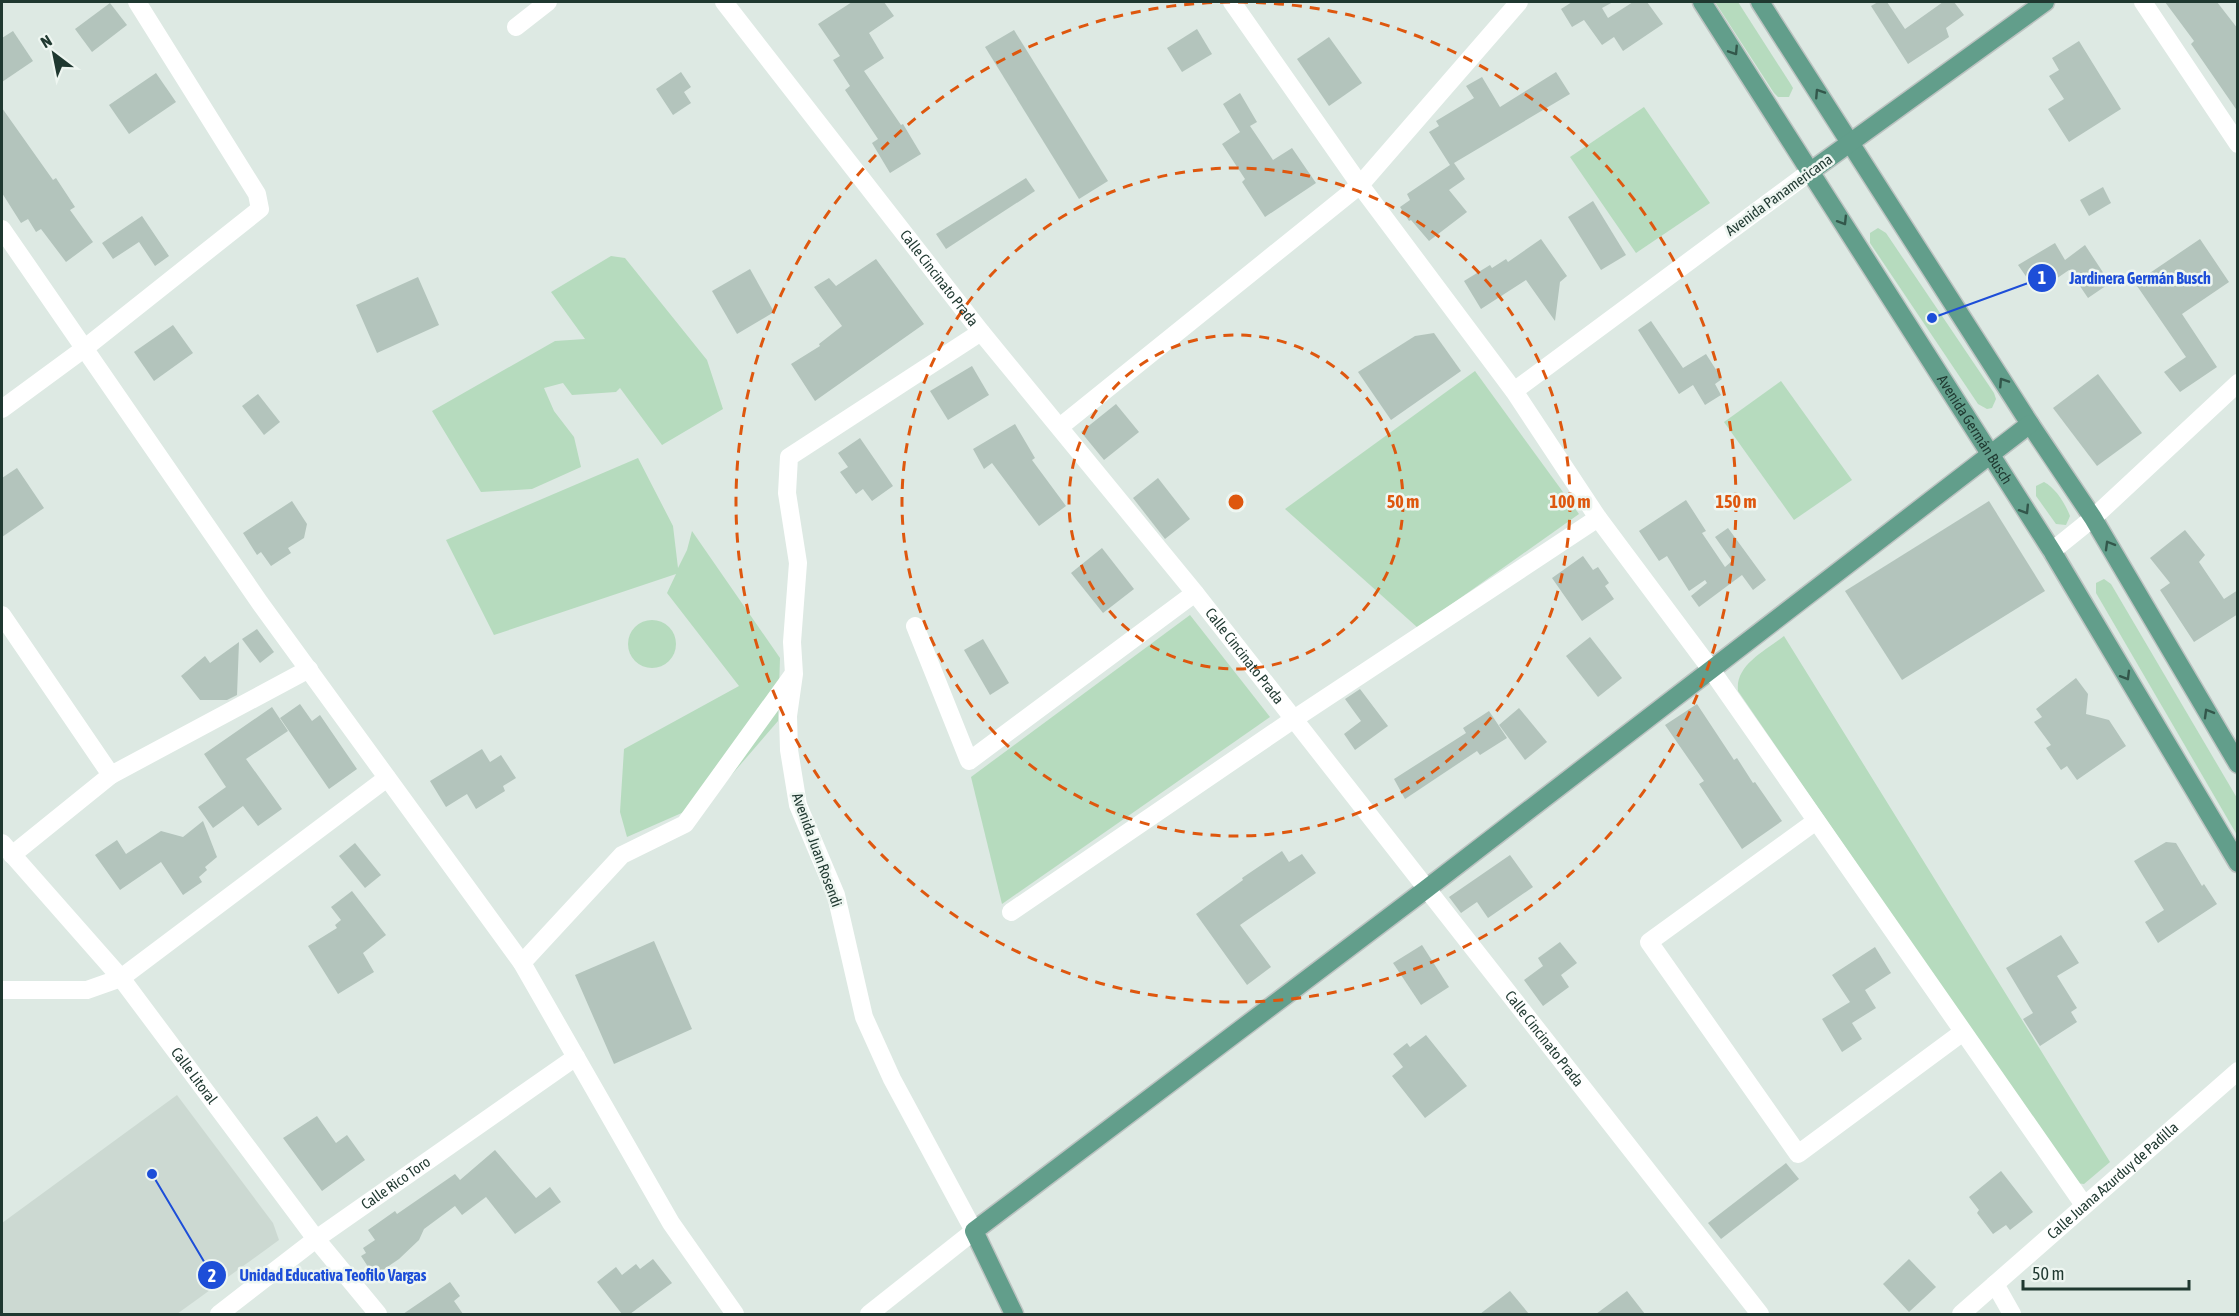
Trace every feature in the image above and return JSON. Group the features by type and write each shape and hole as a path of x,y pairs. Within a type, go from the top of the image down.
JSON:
{"main road":[{"name":"Avenida Germán Busch","path":"1702,2 2052,551 2238,863"},
{"path":"1760,2 2030,424 2093,518 2238,764"},
{"name":"Avenida Panamericana","path":"1811,171 2045,2"},
{"path":"974,1230 1425,890 1710,668 2030,424"},
{"name":"Avenida Juan Rosendi","path":"974,1230 1014,1314"}],"street":[{"path":"2,409 85,348 260,209 257,194 137,2"},
{"path":"516,27 548,2"},
{"name":"Calle Cincinato Prada","path":"724,2 981,332 1061,426 1195,593 1425,890 1760,1314"},
{"path":"1232,2 1360,185 1514,391 1598,518 1710,668 2084,1205"},
{"path":"1061,426 1360,185 1519,2"},
{"path":"2143,2 2238,144"},
{"name":"Avenida Panamericana","path":"1514,391 1811,171"},
{"path":"2,229 309,669 522,963 671,1223 735,1314"},
{"name":"Avenida Juan Rosendi","path":"974,1230 892,1079 864,1017 836,895 798,805 789,750 788,716 794,674 792,642 798,563 787,493 789,457 981,332"},
{"path":"2052,551 2093,518 2238,383"},
{"path":"1011,912 1294,719 1598,518"},
{"path":"915,626 969,761 1195,593"},
{"path":"2,615 111,775"},
{"path":"7,849 111,775 309,669"},
{"path":"522,963 622,855 686,824 794,674"},
{"path":"2,990 87,990 121,978 387,778"},
{"path":"1816,820 1649,942 1798,1154 1963,1032"},
{"name":"Calle Litoral","path":"7,849 121,978 316,1239 378,1314"},
{"name":"Calle Rico Toro","path":"219,1314 316,1239 576,1057"},
{"name":"Calle Juana Azurduy de Padilla","path":"1961,1314 2238,1071"},
{"path":"870,1314 974,1230"},
{"path":"1995,1284 2012,1314"}],"shaded area":[{"path":"177,1095 273,1223 279,1240 177,1314 2,1314 2,1223"}],"green space":[{"path":"1715,2 1738,2 1793,88 1789,97 1778,97 1774,93"},
{"path":"1644,107 1710,203 1636,253 1570,157"},
{"path":"1878,228 1886,233 1994,393 1996,399 1992,408 1987,409 1978,404 1870,243 1870,233"},
{"path":"611,256 625,258 707,360 723,409 662,445 620,388 616,392 572,395 563,383 544,388 554,411 574,437 581,467 532,489 481,492 432,411 555,341 585,339 551,292"},
{"path":"1475,371 1579,514 1418,628 1285,509"},
{"path":"1781,381 1852,480 1794,520 1724,422"},
{"path":"638,458 673,526 678,568 687,550 692,531 780,658 778,721 709,801 627,837 620,812 624,749 739,686 667,593 676,574 494,635 446,540"},
{"path":"2044,482 2056,492 2066,507 2070,516 2066,525 2056,524 2036,496 2036,486"},
{"path":"2104,579 2111,584 2237,798 2237,835 2096,593 2096,583"},
{"path":"1190,615 1270,717 1002,904 971,777"},
{"path":"652,620 669,627 676,644 669,661 652,668 635,661 628,644 635,627"},
{"path":"1784,636 2110,1162 2084,1184 2076,1183 1738,691 1738,682 1746,666"}],"building":[{"path":"852,2 884,2 894,16 869,33 884,58 864,71 901,125 903,124 921,154 890,173 872,143 878,139 845,90 850,86 833,60 840,56 818,24"},
{"path":"1572,2 1613,2 1602,8 1608,18 1633,2 1647,2 1663,24 1623,51 1614,37 1602,45 1584,20 1572,27 1561,9"},
{"path":"1878,2 1887,2 1905,29 1943,2 1954,2 1964,15 1946,28 1949,37 1908,64 1871,6"},
{"path":"2165,2 2217,2 2238,29 2238,112 2191,44 2194,41"},
{"path":"110,3 127,25 92,52 75,29"},
{"path":"1197,29 1212,54 1182,72 1167,48"},
{"path":"1014,30 1108,181 1079,199 985,47"},
{"path":"13,31 33,61 2,82 2,38"},
{"path":"1329,37 1362,83 1329,106 1297,59"},
{"path":"2079,41 2121,109 2069,142 2048,109 2064,99 2049,76 2059,70 2052,58"},
{"path":"681,72 691,87 684,92 691,103 673,115 656,89"},
{"path":"1556,72 1570,94 1454,163 1465,179 1449,190 1467,212 1429,241 1411,220 1409,221 1400,207 1410,200 1407,194 1450,165 1429,132 1439,126 1436,121 1474,98 1466,86 1482,77 1500,107"},
{"path":"156,73 176,102 129,134 109,105"},
{"path":"1240,93 1257,122 1250,126 1273,160 1292,148 1316,183 1265,217 1242,182 1245,179 1222,144 1240,132 1223,104"},
{"path":"2,108 53,180 56,178 75,207 70,210 93,242 66,262 41,229 36,232 28,219 21,223 2,193"},
{"path":"1026,178 1035,191 946,249 936,234"},
{"path":"2103,187 2111,203 2089,216 2080,200"},
{"path":"1593,201 1626,255 1601,270 1568,217"},
{"path":"142,216 169,256 155,266 139,242 113,259 102,243"},
{"path":"1541,239 1567,276 1560,282 1555,321 1526,280 1481,309 1464,281 1490,265 1492,268 1506,259 1508,262"},
{"path":"2200,239 2229,282 2182,314 2217,367 2180,392 2164,372 2186,357 2135,283"},
{"path":"2055,243 2065,260 2085,245 2110,283 2088,298 2069,270 2037,292 2018,265"},
{"path":"876,259 924,324 815,401 791,364 820,346 819,344 842,326 814,287 829,278 836,286"},
{"path":"750,269 774,312 737,334 712,291"},
{"path":"418,277 439,325 377,353 356,305"},
{"path":"1651,321 1683,368 1706,354 1722,379 1715,384 1721,395 1705,405 1693,385 1679,394 1638,330"},
{"path":"173,325 193,353 154,381 134,352"},
{"path":"1434,333 1461,371 1391,420 1358,372 1415,336"},
{"path":"972,366 989,395 948,420 930,391"},
{"path":"2098,374 2142,433 2097,466 2053,408"},
{"path":"258,394 280,422 264,435 242,406"},
{"path":"1116,404 1139,432 1104,460 1081,432"},
{"path":"1015,424 1035,458 1032,460 1066,506 1039,526 992,463 984,469 973,449"},
{"path":"860,438 893,486 872,501 863,489 856,494 840,472 848,467 838,453"},
{"path":"17,468 44,508 2,537 2,478"},
{"path":"1158,478 1190,519 1165,539 1133,498"},
{"path":"1686,500 1706,531 1702,533 1725,567 1732,561 1715,537 1728,528 1766,580 1753,590 1742,575 1699,607 1691,596 1707,583 1705,580 1689,591 1667,556 1659,561 1639,531"},
{"path":"292,501 307,524 304,538 288,548 291,553 271,566 261,552 257,555 243,533"},
{"path":"1989,501 2045,591 1902,680 1845,591"},
{"path":"2185,530 2205,555 2199,562 2224,599 2238,590 2238,614 2194,642 2160,590 2170,583 2150,558"},
{"path":"1102,548 1134,589 1103,613 1071,573"},
{"path":"1583,556 1593,570 1598,567 1609,583 1605,586 1614,599 1582,621 1552,578"},
{"path":"257,629 274,652 260,663 242,639"},
{"path":"1590,637 1622,678 1598,697 1566,656"},
{"path":"983,639 1009,683 990,695 964,650"},
{"path":"239,642 237,695 227,700 200,700 181,676 205,656 210,663"},
{"path":"2076,678 2088,694 2086,714 2109,720 2126,746 2077,780 2067,766 2061,770 2046,748 2051,745 2034,722 2042,717 2036,709"},
{"path":"1360,689 1388,726 1355,750 1344,734 1361,721 1345,699"},
{"path":"300,704 312,721 320,715 357,769 329,789 280,718"},
{"path":"1697,704 1734,760 1737,758 1782,821 1742,849 1699,784 1704,781 1665,725"},
{"path":"272,707 288,731 246,759 282,809 258,826 243,806 213,828 198,807 226,787 204,754"},
{"path":"1519,708 1547,742 1525,760 1499,725"},
{"path":"1489,711 1507,738 1480,755 1477,751 1405,799 1394,779 1466,733 1463,728"},
{"path":"482,749 490,762 501,755 516,778 503,786 505,791 476,809 467,794 446,807 430,781"},
{"path":"203,821 217,857 205,867 207,870 199,877 202,882 183,895 161,862 120,890 95,855 117,840 126,854 161,831 183,837"},
{"path":"2166,842 2176,843 2202,886 2204,884 2217,904 2158,943 2145,922 2164,910 2134,861"},
{"path":"355,843 381,875 365,888 339,856"},
{"path":"1282,851 1289,862 1302,854 1316,873 1240,925 1271,967 1247,985 1196,914 1243,880 1242,878"},
{"path":"1510,855 1533,887 1488,918 1477,902 1461,913 1449,897"},
{"path":"352,891 386,935 363,953 374,972 338,994 308,946 337,928 335,925 341,920 331,907"},
{"path":"2061,935 2079,963 2057,976 2077,1008 2071,1012 2077,1022 2040,1046 2023,1019 2033,1013 2006,968"},
{"path":"654,941 692,1029 614,1064 575,975"},
{"path":"1560,942 1577,963 1561,975 1569,987 1543,1006 1524,980 1543,966 1538,958"},
{"path":"1422,945 1449,987 1421,1005 1393,963"},
{"path":"1875,947 1891,973 1865,990 1876,1008 1852,1023 1862,1039 1842,1052 1822,1019 1850,1002 1832,975"},
{"path":"1426,1035 1467,1086 1425,1118 1392,1076 1403,1067 1393,1054 1407,1043 1410,1047"},
{"path":"317,1116 336,1143 347,1135 365,1160 322,1191 283,1138"},
{"path":"495,1150 536,1198 550,1187 561,1202 515,1234 486,1197 462,1215 455,1206 424,1229 419,1240 399,1259 374,1276 361,1256 366,1253 363,1248 375,1240 368,1230 395,1211 397,1214 455,1174 460,1180"},
{"path":"1786,1163 1799,1179 1721,1239 1708,1223"},
{"path":"2001,1171 2033,1212 2010,1230 2006,1225 1993,1234 1977,1213 1979,1210 1969,1197"},
{"path":"653,1259 672,1283 630,1314 622,1314 597,1282 616,1267 622,1275 636,1264 640,1269"},
{"path":"1909,1259 1936,1287 1909,1312 1883,1284"},
{"path":"450,1282 460,1296 454,1301 463,1314 403,1314"},
{"path":"1510,1291 1529,1314 1480,1314"},
{"path":"1627,1291 1645,1314 1596,1314"}],"place":[{"name":"Jardinera Germán Busch","path":"1932,318"},
{"name":"Unidad Educativa Teofilo Vargas","path":"152,1174"}]}
